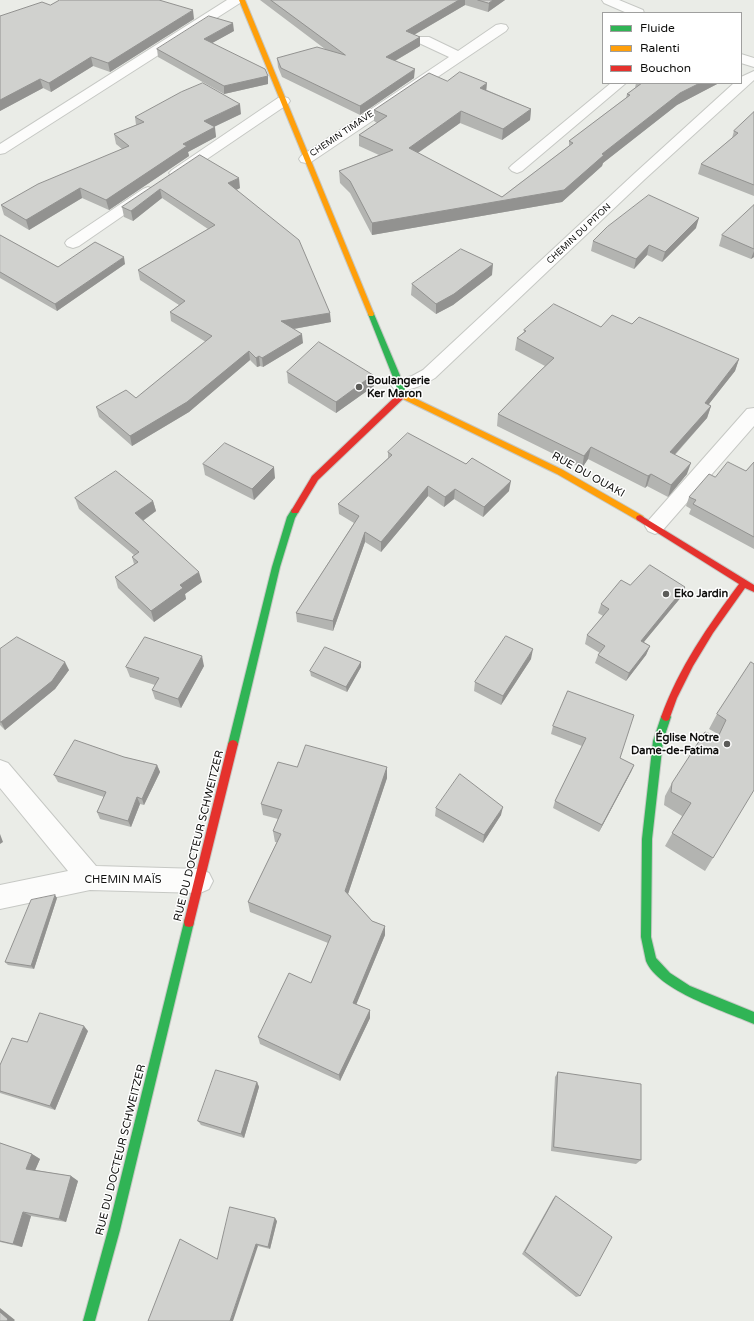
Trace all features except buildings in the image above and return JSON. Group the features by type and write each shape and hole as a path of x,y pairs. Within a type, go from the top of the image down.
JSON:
{"main road":[{"path":"242,0 401,390"},
{"name":"RUE DU OUAKI","path":"401,390 560,472 655,526 754,589"},
{"name":"RUE DU DOCTEUR SCHWEITZER","path":"89,1321 114,1230 276,568 291,518 315,478 401,390"},
{"path":"744,583 690,660 671,699 658,741 647,839 646,937 651,961 666,978 686,990 754,1018"}],"street":[{"path":"0,150 236,0"},
{"path":"608,0 636,12"},
{"name":"CHEMIN TIMAVE","path":"306,159 500,28"},
{"path":"424,40 458,56"},
{"path":"742,58 754,63"},
{"name":"CHEMIN DU PITON","path":"742,83 754,75"},
{"path":"517,168 618,84"},
{"name":"CHEMIN DU PITON","path":"401,390 430,374 640,176 741,84"},
{"path":"73,243 283,101"},
{"path":"655,526 754,414"},
{"path":"0,770 90,878"},
{"name":"CHEMIN MAÏS","path":"0,897 90,878 200,881"}],"traffic: fast":[{"path":"371,314 400,385 402,395"},
{"path":"233,744 276,567 291,517 295,511"},
{"path":"666,717 658,741 647,839 646,937 651,961 666,977 686,990 754,1018"},
{"path":"89,1321 114,1230 189,922"}],"traffic: slow":[{"path":"242,0 371,314"},
{"path":"402,395 560,472 640,518"}],"traffic: jam":[{"path":"295,511 315,478 402,395"},
{"path":"640,518 754,589"},
{"path":"666,717 672,698 689,664 699,647 744,583"},
{"path":"189,922 233,744"}],"place":[{"name":"Boulangerie Ker Maron","path":"359,387"},
{"name":"Eko Jardin","path":"666,594"},
{"name":"Église Notre Dame-de-Fatima","path":"727,744"}]}
